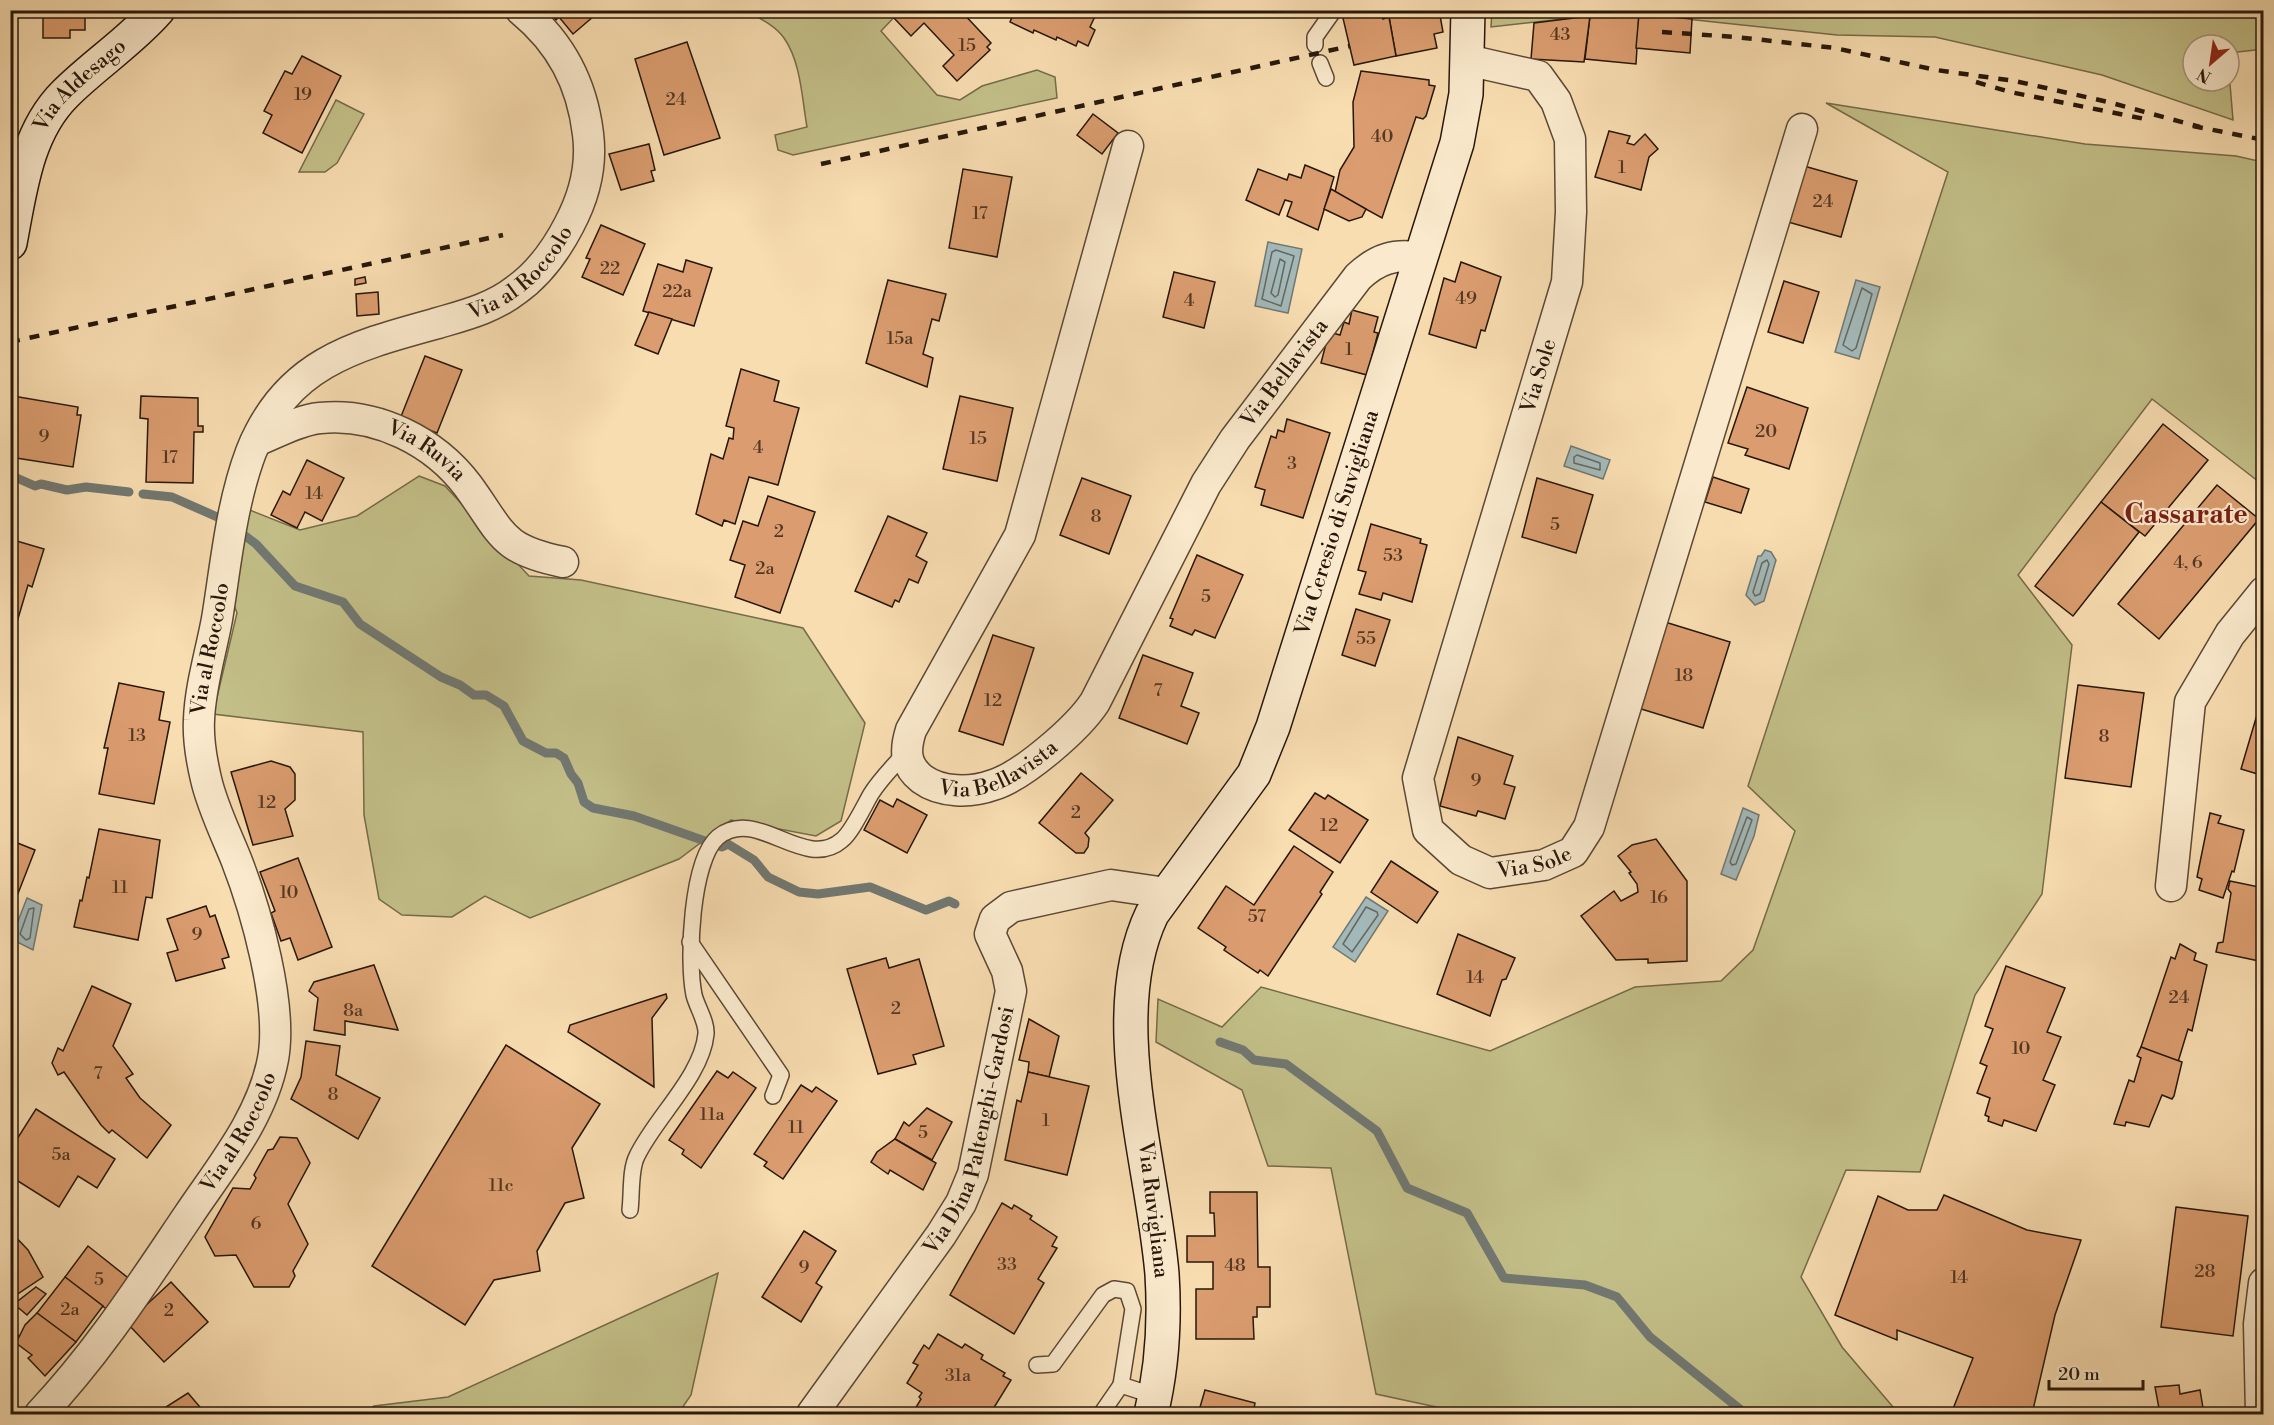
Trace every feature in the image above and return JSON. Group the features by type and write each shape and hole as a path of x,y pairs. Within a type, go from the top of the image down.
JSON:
{"main road":[{"name":"Via Aldesago","path":"10,243 31,148 51,111 63,96 137,32 158,10"},
{"name":"Via Ceresio di Suvigliana","path":"1130,1005 1132,978 1142,936 1166,893 1242,792 1264,752 1459,132 1466,94 1468,10"},
{"name":"Via Ruvigliana","path":"1130,1005 1133,1062 1162,1272 1162,1347 1153,1405"}],"street":[{"name":"Via al Roccolo","path":"40,1414 97,1347 129,1304 243,1133 265,1086 273,1060 275,1036 267,959 242,874 206,782 198,721 236,507 256,441 281,398 298,380 322,363 354,347 495,304 531,278 557,248 576,211 589,162 587,128 582,101 566,58 550,37 521,10"},
{"name":"Via Sole","path":"1467,60 1538,76 1556,101 1570,139 1571,212 1567,282 1418,778 1428,830 1461,860 1490,873 1544,865 1573,852 1589,826 1802,129"},
{"name":"Via Bellavista","path":"1128,146 1020,536 911,730 906,752 909,763 917,774 930,784 962,790 982,788 1010,777 1076,727 1095,702 1206,484 1235,439 1358,277 1379,261 1392,256 1421,258"},
{"name":"Via Ruvia","path":"256,441 320,418 349,418 399,431 434,450 450,466 507,542 533,556 563,562"},
{"path":"2171,886 2190,702 2230,634 2264,592"},
{"name":"Via Dina Paltenghi-Gardosi","path":"812,1414 941,1235 961,1203 973,1174 1011,991 1007,971 990,934 995,919 1011,907 1111,885 1166,893"},
{"path":"2261,1414 2259,1324 2264,1283"}],"lane":[{"path":"1315,45 1315,37 1334,10"},
{"path":"630,1210 635,1158 701,1057 706,1032 694,994 690,942 702,865 710,845 721,835 744,829 770,834 803,849 823,850 843,840 879,783 906,752"},
{"path":"690,942 781,1075 773,1096"},
{"path":"1037,1365 1053,1364 1103,1295 1114,1289 1127,1291 1133,1309 1120,1385 1101,1414"},
{"path":"1120,1385 1153,1405"}],"shaded area":[{"path":"1492,10 2263,10 2264,49 2241,52 2241,33 2181,33 2181,93 2231,93 2233,120 2102,75 1935,37 1837,35 1639,14 1590,16 1491,27"},
{"path":"746,11 900,11 881,31 937,95 960,100 982,86 1037,70 1055,77 1057,98 793,155 778,150 775,135 807,127 794,58 784,38 776,29"},
{"path":"336,100 364,114 337,163 325,172 299,172"},
{"path":"1826,103 2085,144 2236,156 2263,162 2263,485 2152,399 2018,575 2072,645 2042,894 1975,995 1920,1172 1846,1170 1801,1277 1842,1347 1899,1414 1469,1414 1376,1394 1331,1168 1268,1166 1242,1090 1156,1042 1158,999 1222,1027 1261,987 1490,1051 1635,987 1721,981 1753,950 1795,831 1748,786 1948,172"},
{"path":"419,476 445,486 529,576 581,580 803,628 865,723 841,821 816,836 731,820 679,859 530,918 485,896 452,917 402,915 379,899 364,815 363,732 213,714 237,613 231,597 247,509 300,530 357,516"},
{"path":"718,1273 691,1395 678,1414 362,1414 374,1406 448,1397"}],"water":[{"path":"1268,242 1302,249 1288,313 1255,306"},
{"path":"1856,280 1880,287 1859,359 1835,352"},
{"path":"1571,446 1610,460 1603,479 1564,466"},
{"path":"1765,550 1771,552 1776,560 1764,601 1755,605 1746,595 1758,556 1761,556"},
{"path":"1743,808 1759,815 1754,836 1736,880 1721,874"},
{"path":"1366,897 1388,911 1355,962 1333,947"},
{"path":"27,898 42,905 33,950 11,939"}],"building":[{"path":"43,10 85,10 85,30 70,30 70,38 43,38"},
{"path":"548,10 601,10 573,34 559,17 556,20"},
{"path":"901,10 960,10 991,43 987,47 990,50 957,81 943,66 954,55 924,23 911,36 894,18"},
{"path":"1015,10 1098,10 1090,27 1095,30 1088,46 1078,41 1076,46 1034,30 1033,33 1010,22"},
{"path":"1382,10 1439,10 1443,32 1434,34 1437,48 1396,56 1389,17 1383,19"},
{"path":"1382,10 1383,19 1389,17 1396,56 1354,65 1342,14"},
{"path":"1639,14 1636,64 1585,59 1590,16"},
{"path":"1639,14 1692,19 1690,53 1636,48"},
{"path":"1590,16 1584,62 1531,59 1534,23"},
{"path":"687,42 720,138 664,155 635,59"},
{"path":"302,56 341,76 302,153 263,133 272,115 264,111 285,71 292,74"},
{"path":"1361,71 1429,80 1429,85 1435,86 1426,116 1423,119 1416,117 1382,218 1335,192 1340,170 1354,147 1353,102"},
{"path":"1093,114 1118,133 1102,154 1077,135"},
{"path":"1609,131 1630,136 1627,143 1634,145 1645,134 1658,149 1649,157 1641,190 1595,177"},
{"path":"649,144 655,170 651,171 654,181 621,190 609,154"},
{"path":"1305,165 1334,177 1318,230 1287,216 1292,202 1285,200 1279,215 1246,200 1258,169 1287,180 1289,174 1301,178"},
{"path":"1804,166 1857,181 1841,237 1788,222"},
{"path":"963,169 1012,177 997,257 949,248"},
{"path":"1331,189 1366,209 1362,217 1349,221 1324,209"},
{"path":"601,225 645,244 623,295 582,277 590,259 586,258"},
{"path":"686,260 712,268 694,326 643,311 658,264 683,272"},
{"path":"1461,262 1501,277 1485,331 1481,330 1476,348 1429,334 1444,278 1455,282"},
{"path":"1174,272 1215,282 1204,328 1163,317"},
{"path":"365,277 366,283 355,285 355,279"},
{"path":"888,280 946,294 939,321 932,319 923,354 933,358 927,387 866,363"},
{"path":"1784,281 1819,292 1803,343 1768,332"},
{"path":"378,292 379,314 357,316 356,294"},
{"path":"1352,310 1378,317 1374,332 1378,333 1367,375 1321,363 1329,332 1340,335 1344,322 1349,324"},
{"path":"649,312 672,319 658,354 635,345"},
{"path":"425,356 462,370 437,433 400,419"},
{"path":"741,369 779,381 774,401 799,408 778,485 749,477 735,524 724,520 722,526 696,514 711,454 723,459 729,438 733,439 734,428 726,426"},
{"path":"1747,387 1808,408 1789,469 1745,455 1748,449 1728,443"},
{"path":"13,396 78,407 77,415 81,415 73,467 10,457"},
{"path":"141,396 198,398 198,426 203,426 203,432 194,432 193,483 146,482 148,419 140,418"},
{"path":"960,396 1013,408 997,481 943,469"},
{"path":"1287,419 1330,433 1303,518 1261,505 1265,490 1255,487 1271,436 1276,438 1278,430 1284,432"},
{"path":"2163,424 2208,460 2145,536 2101,502"},
{"path":"307,460 344,478 322,521 305,512 297,528 271,515 283,491 290,495"},
{"path":"1713,477 1749,489 1741,513 1705,502"},
{"path":"1082,478 1131,496 1109,554 1060,535"},
{"path":"1537,478 1593,495 1576,553 1522,537"},
{"path":"2217,485 2259,519 2159,639 2118,604"},
{"path":"768,496 815,512 780,613 735,597 745,565 730,560 743,521 758,526"},
{"path":"2101,502 2139,532 2073,616 2035,586"},
{"path":"888,516 927,533 916,556 927,562 918,583 909,579 899,602 895,600 892,607 855,591"},
{"path":"1371,524 1421,539 1420,543 1427,545 1412,602 1383,593 1381,600 1359,594 1366,572 1358,570"},
{"path":"10,539 44,549 32,587 28,585 14,632 10,631"},
{"path":"1197,555 1243,575 1215,638 1195,630 1192,635 1170,626 1173,619 1170,618"},
{"path":"1356,609 1390,620 1375,666 1342,655"},
{"path":"1665,622 1730,642 1703,728 1638,708"},
{"path":"993,635 1034,648 1003,745 959,731"},
{"path":"1143,655 1193,673 1181,706 1199,713 1187,744 1119,718"},
{"path":"119,683 164,692 159,720 170,722 154,804 99,794 108,748 104,748"},
{"path":"2078,685 2144,693 2131,787 2065,778"},
{"path":"2264,691 2264,776 2241,769"},
{"path":"1458,737 1513,756 1504,784 1515,787 1505,819 1478,811 1476,816 1440,806"},
{"path":"271,761 290,767 295,774 295,800 285,809 293,836 253,845 231,772"},
{"path":"1081,773 1113,800 1085,833 1089,838 1088,847 1084,853 1076,853 1039,823"},
{"path":"1315,793 1325,799 1328,795 1368,820 1340,863 1289,830"},
{"path":"897,799 927,815 907,853 864,830 880,800 893,807"},
{"path":"2210,813 2221,816 2218,823 2244,830 2234,872 2232,871 2223,898 2199,890 2202,879 2197,877"},
{"path":"99,829 160,840 152,898 146,897 138,940 74,927 87,877 89,878"},
{"path":"1656,839 1687,881 1687,961 1648,963 1648,959 1616,960 1581,916 1614,891 1621,901 1638,892 1637,884 1629,873 1631,872 1618,856 1632,845"},
{"path":"10,840 35,850 10,914"},
{"path":"1294,846 1333,872 1320,892 1322,894 1268,976 1260,970 1258,973 1224,950 1226,947 1198,928 1226,886 1254,905"},
{"path":"298,858 332,947 298,960 290,938 281,941 271,913 275,911 260,872"},
{"path":"1391,861 1438,892 1417,923 1371,892"},
{"path":"2230,881 2264,888 2264,962 2216,952 2218,943 2223,942 2231,893 2228,889"},
{"path":"206,906 210,917 215,915 229,957 222,959 225,968 176,981 167,953 178,950 167,919"},
{"path":"1458,934 1515,958 1506,979 1502,980 1490,1016 1437,994"},
{"path":"2180,944 2196,953 2194,960 2207,965 2192,1031 2188,1029 2178,1062 2141,1047 2171,957 2175,959"},
{"path":"886,958 889,968 919,959 944,1046 913,1055 916,1064 878,1074 847,969"},
{"path":"374,965 398,1030 345,1021 345,1035 314,1030 318,998 309,991 314,982"},
{"path":"2006,966 2065,988 2047,1032 2061,1037 2043,1080 2055,1085 2036,1131 2004,1120 2002,1126 1988,1121 1989,1117 1985,1115 1990,1098 1977,1093 1987,1066 1980,1063 1993,1029 1985,1026"},
{"path":"92,986 131,1004 113,1046 133,1074 126,1078 140,1098 171,1125 147,1158 112,1130 109,1133 101,1125 64,1072 58,1075 52,1063 58,1048 63,1051"},
{"path":"666,994 667,998 652,1018 654,1087 568,1032 570,1025"},
{"path":"1029,1019 1059,1036 1049,1077 1028,1072 1029,1062 1019,1060"},
{"path":"306,1041 340,1046 336,1075 380,1098 358,1139 291,1099 301,1077"},
{"path":"506,1045 600,1104 572,1148 584,1198 565,1203 537,1251 540,1271 494,1280 465,1325 372,1266"},
{"path":"2141,1047 2182,1062 2174,1096 2172,1099 2162,1095 2149,1127 2126,1122 2125,1126 2114,1124 2129,1080 2134,1082 2141,1058 2137,1056"},
{"path":"717,1071 728,1078 733,1072 756,1088 701,1168 682,1154 684,1150 669,1140"},
{"path":"1028,1072 1089,1086 1067,1175 1005,1160 1017,1100 1021,1102"},
{"path":"801,1085 812,1092 816,1087 837,1101 783,1179 764,1166 767,1162 754,1154"},
{"path":"927,1108 952,1122 932,1160 895,1139 904,1122 909,1126"},
{"path":"36,1109 115,1159 97,1188 78,1176 59,1207 10,1176 10,1159 17,1150 12,1147"},
{"path":"280,1137 297,1138 310,1163 288,1204 308,1244 293,1271 295,1276 289,1287 254,1287 236,1255 215,1256 205,1237 233,1188 250,1189 256,1178 254,1175 268,1150 273,1149"},
{"path":"895,1139 936,1163 923,1190 890,1170 888,1174 871,1162 877,1152"},
{"path":"1210,1192 1257,1192 1258,1267 1270,1267 1270,1307 1257,1307 1257,1317 1253,1317 1254,1339 1196,1339 1196,1289 1213,1289 1213,1262 1187,1262 1187,1236 1215,1236 1214,1213 1210,1213"},
{"path":"1944,1195 2027,1230 2081,1240 2055,1315 2032,1414 1951,1414 1973,1358 1897,1330 1897,1340 1835,1315 1878,1196 1908,1210 1937,1210"},
{"path":"1002,1203 1012,1209 1014,1205 1032,1216 1030,1219 1057,1237 1052,1246 1057,1248 1038,1279 1044,1283 1014,1334 950,1295"},
{"path":"2176,1207 2248,1216 2233,1336 2161,1327"},
{"path":"10,1231 28,1250 43,1277 10,1299"},
{"path":"804,1231 836,1251 816,1283 822,1287 801,1322 762,1297"},
{"path":"88,1246 132,1281 109,1311 65,1277"},
{"path":"65,1277 103,1306 76,1342 37,1313"},
{"path":"171,1282 208,1322 164,1362 127,1323"},
{"path":"36,1287 46,1294 27,1315 14,1304"},
{"path":"37,1313 76,1342 45,1376 28,1358 32,1355 16,1343 25,1325"},
{"path":"10,1328 19,1336 10,1351"},
{"path":"938,1334 962,1348 965,1344 983,1355 981,1359 1005,1373 1003,1376 1011,1380 990,1414 912,1414 922,1393 907,1383 918,1365 913,1363 924,1345 929,1349"},
{"path":"2179,1385 2180,1394 2200,1390 2204,1414 2160,1414 2155,1387"},
{"path":"1205,1390 1255,1403 1253,1414 1198,1414"},
{"path":"188,1393 205,1413 155,1414"}],"waterway":[{"path":"10,475 35,486 41,484 67,490 86,487 129,492"},
{"path":"143,494 172,497 224,520 256,544 295,586 343,602 360,624 441,677 460,685 474,695 486,695 504,706 523,741 546,753 556,753 564,758 578,783 584,802 593,808 634,816 722,847 728,844 754,860 768,877 799,892 818,894 870,887 926,910 949,901 955,904"},
{"path":"1220,1042 1243,1050 1254,1060 1286,1064 1377,1131 1407,1188 1467,1213 1504,1278 1585,1285 1617,1297 1650,1337 1746,1414"}],"railway":[{"path":"1662,32 1736,37 1835,48 1936,70 2015,81 2108,102 2200,127"},
{"path":"821,164 1350,46"},
{"path":"1976,82 2010,92 2145,119"},
{"path":"2193,126 2264,140"},
{"path":"10,342 503,235"}],"district":[{"name":"Cassarate","path":"2186,515"}]}
